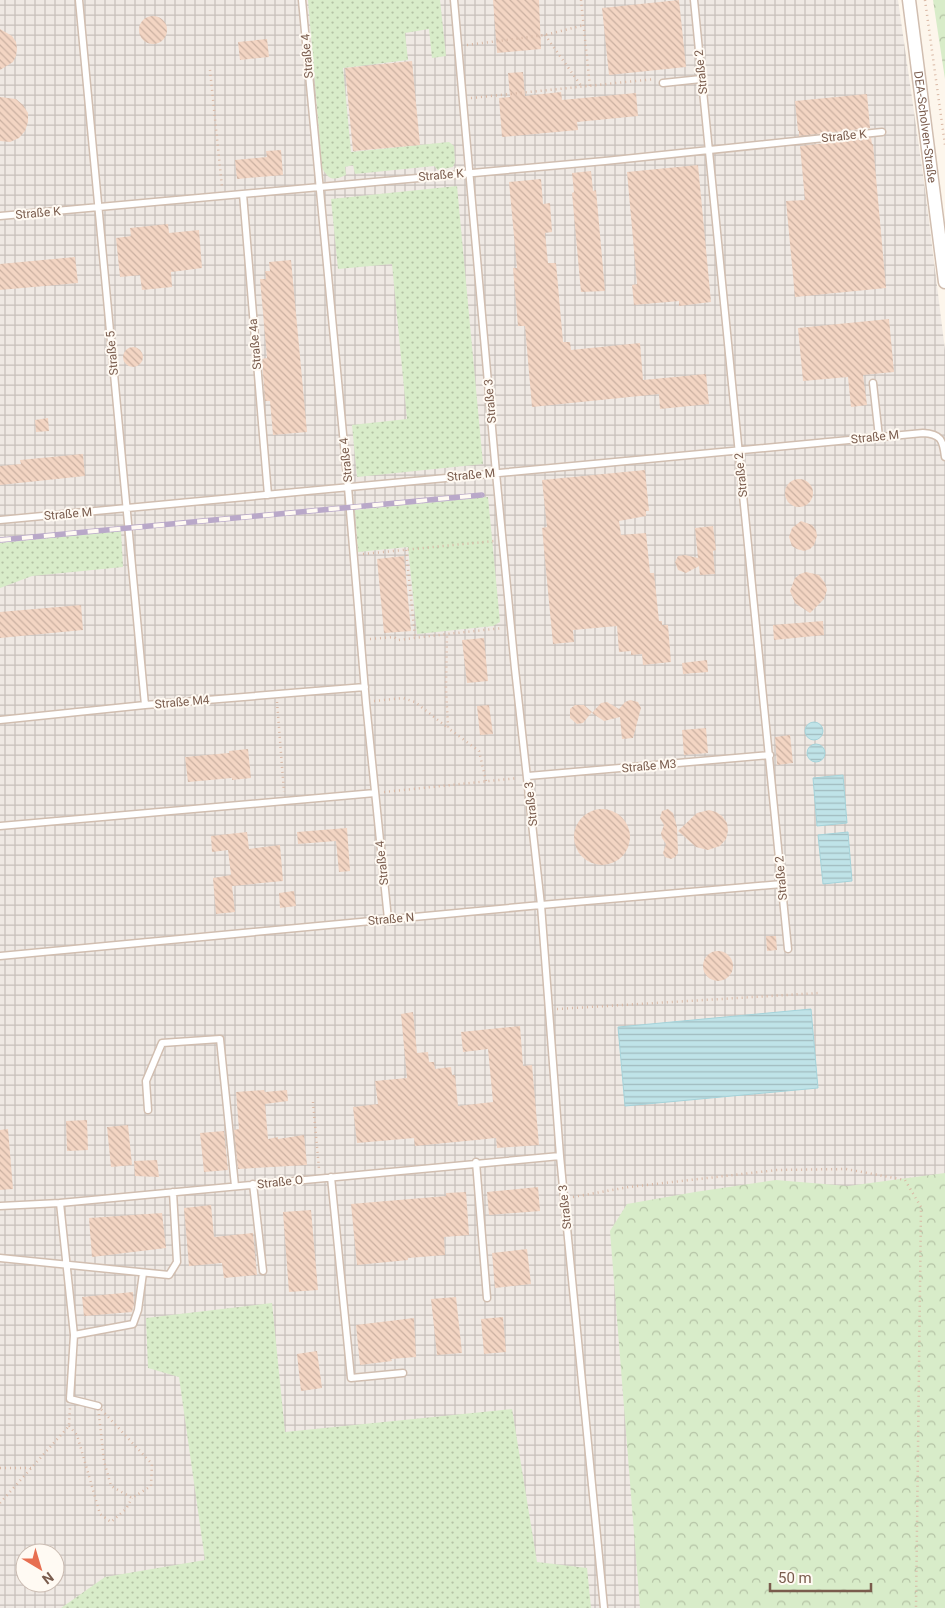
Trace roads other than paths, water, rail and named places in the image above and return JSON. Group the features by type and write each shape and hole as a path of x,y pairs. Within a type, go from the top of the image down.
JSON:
{"street":[{"name":"DEA-Scholven-Straße","path":"909,0 945,282"}],"lane":[{"name":"Straße 5","path":"79,0 145,705"},
{"name":"Straße 4","path":"302,0 362,640 366,702 388,919"},
{"name":"Straße 3","path":"454,0 496,473 541,905 560,1156 604,1608"},
{"name":"Straße 2","path":"694,0 788,949"},
{"path":"663,83 701,79"},
{"name":"Straße K","path":"0,216 709,151 882,132"},
{"name":"Straße 4a","path":"243,194 268,495"},
{"path":"873,383 879,436"},
{"name":"Straße M","path":"0,520 738,452 879,436 934,434 941,439 945,456"},
{"name":"Straße M4","path":"0,720 365,686"},
{"name":"Straße M3","path":"528,776 770,755"},
{"path":"0,826 375,793"},
{"name":"Straße N","path":"0,956 782,884"},
{"path":"148,1110 146,1081 162,1043 220,1039 235,1186"},
{"name":"Straße O","path":"0,1206 60,1203 476,1162 560,1156"},
{"path":"476,1162 487,1298"},
{"path":"331,1176 351,1378 403,1373"},
{"path":"253,1184 263,1271"},
{"path":"0,1258 169,1275 177,1262 173,1192"},
{"path":"60,1203 74,1334 70,1399 98,1406"},
{"path":"74,1334 132,1324 138,1310 143,1273"}],"water":[{"path":"814,722 822,727 823,731 818,739 814,740 806,735 805,731 810,723"},
{"path":"816,744 824,749 825,753 820,761 816,762 808,757 807,753 812,745"},
{"path":"843,775 847,823 817,826 813,778"},
{"path":"848,832 852,881 823,884 818,835"},
{"path":"811,1009 818,1088 625,1106 618,1027"}],"railway":[{"path":"0,540 482,495"}]}
